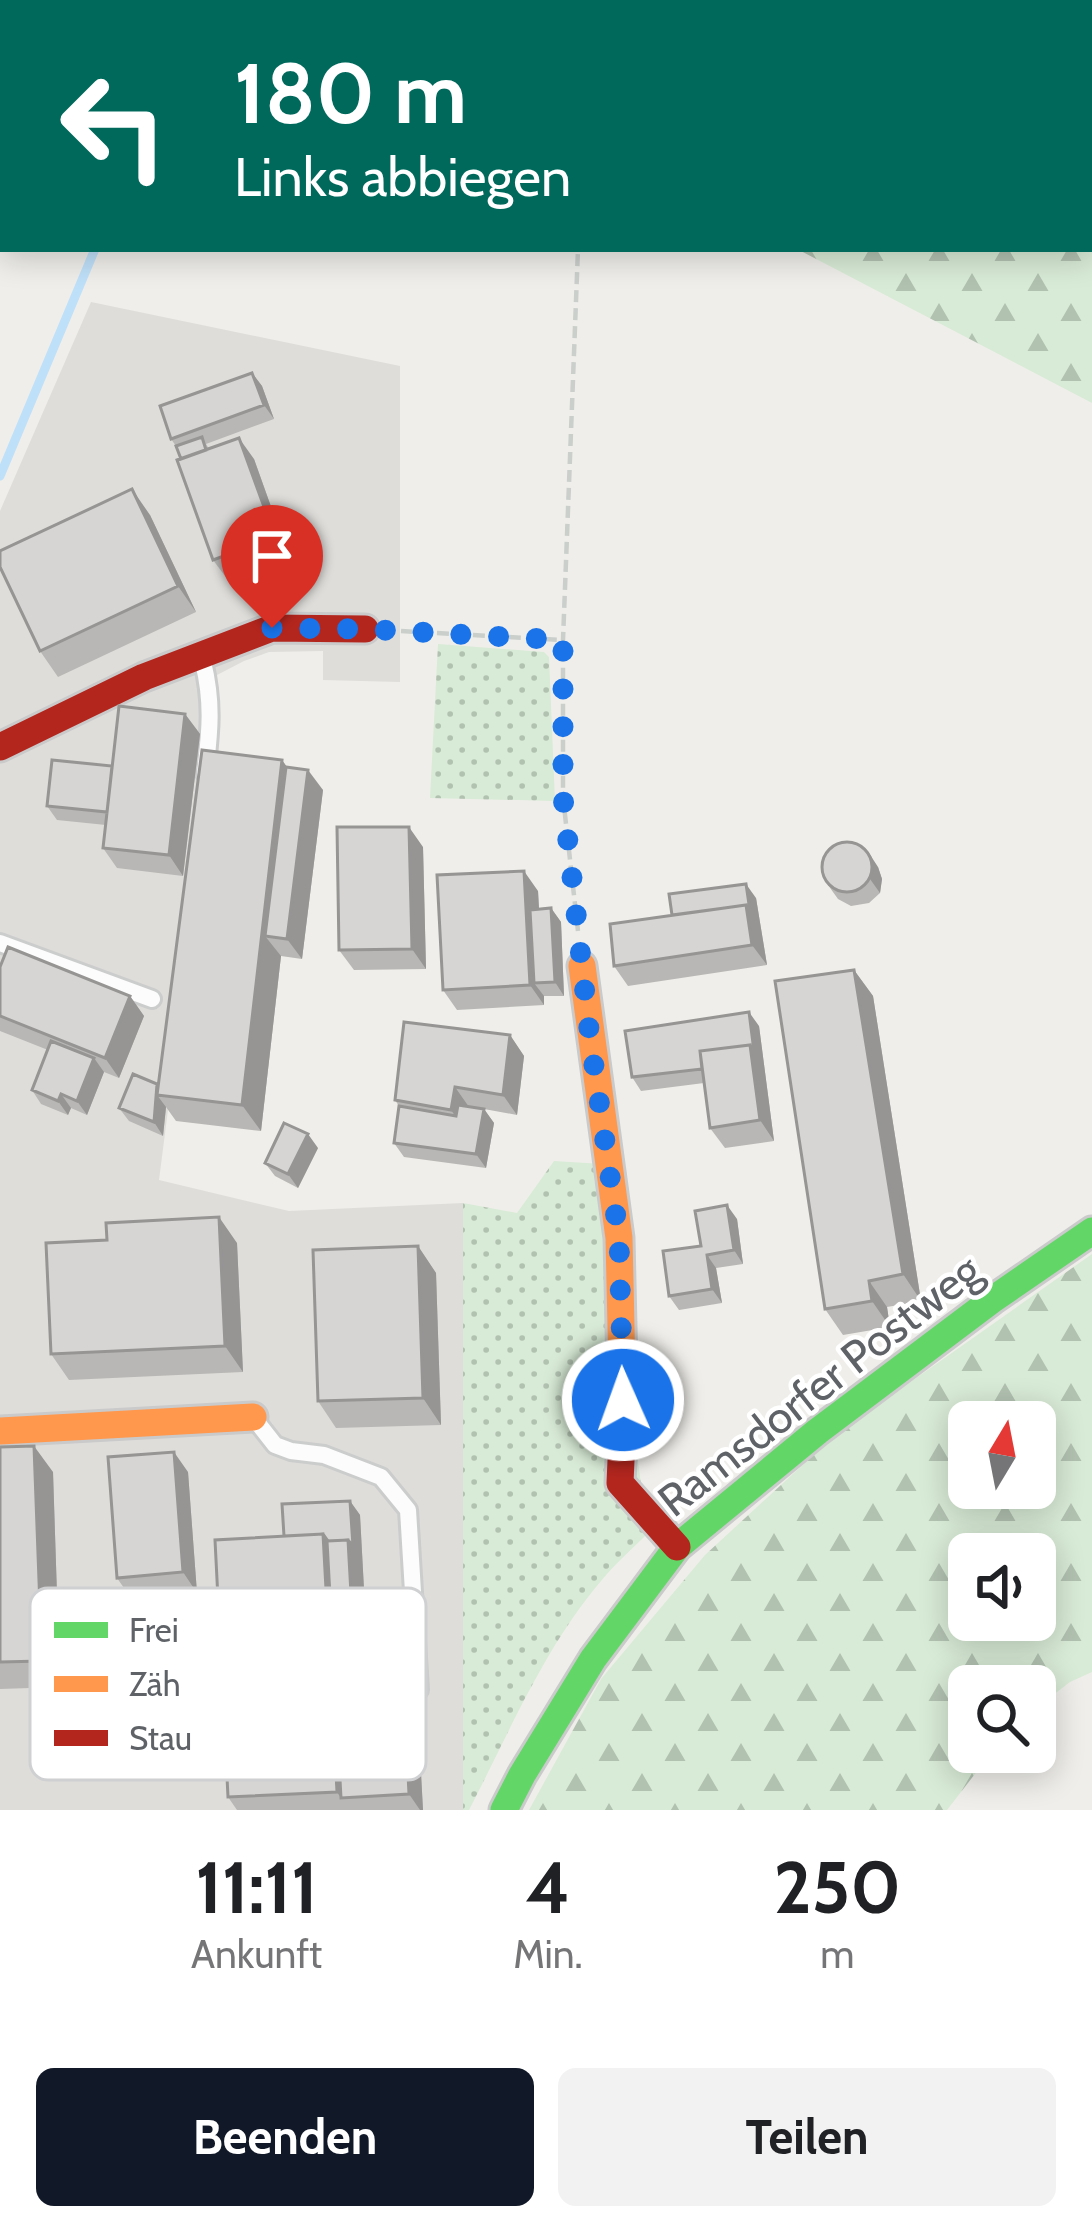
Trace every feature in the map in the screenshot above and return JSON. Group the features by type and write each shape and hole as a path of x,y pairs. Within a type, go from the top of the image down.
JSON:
{"street":[{"path":"0,747 144,677 272,628 365,629"},
{"path":"582,966 619,1238 624,1440 620,1483 677,1547"},
{"name":"Ramsdorfer Postweg","path":"504,1810 593,1659 677,1547 818,1431 1092,1231"},
{"path":"0,1431 253,1417"}],"lane":[{"path":"201,655 210,691 211,724 202,791"},
{"path":"0,944 152,999"},
{"path":"253,1417 275,1445 324,1455 381,1478 408,1510 413,1588"}],"path":[{"path":"578,252 563,640 563,797 582,966"},
{"path":"365,629 563,640"}],"shaded area":[{"path":"91,302 400,366 400,682 323,680 323,651 269,652 217,675 218,721 159,1180 289,1211 463,1203 463,1810 0,1810 0,511"}],"green space":[{"path":"803,252 1092,252 1092,403"},
{"path":"438,644 544,652 549,657 555,801 430,798"},
{"path":"554,1161 602,1164 647,1534 601,1581 562,1634 469,1810 463,1810 463,1203 517,1213"},
{"path":"1092,1254 1092,1672 1056,1693 1056,1665 948,1665 948,1773 976,1773 947,1810 529,1810 601,1679 705,1555 834,1436"}],"building":[{"path":"252,373 264,405 171,439 160,406"},
{"path":"202,437 206,450 181,459 176,446"},
{"path":"239,438 275,537 213,560 177,460"},
{"path":"132,489 178,586 40,651 0,567 0,551"},
{"path":"119,706 185,714 169,855 103,848"},
{"path":"202,750 282,760 242,1105 157,1095"},
{"path":"52,760 112,766 107,812 47,806"},
{"path":"286,767 308,770 287,939 265,936"},
{"path":"337,827 409,827 412,949 339,950"},
{"path":"837,843 857,843 871,857 871,877 857,891 837,891 823,877 823,857"},
{"path":"524,871 530,985 443,990 437,875"},
{"path":"746,884 750,911 746,905 672,915 669,894"},
{"path":"746,905 752,945 614,966 610,924"},
{"path":"551,908 555,982 534,983 530,910"},
{"path":"8,947 130,996 105,1058 0,1016 0,967"},
{"path":"854,970 903,1274 869,1281 872,1301 825,1309 775,981"},
{"path":"749,1012 754,1051 750,1045 700,1051 702,1069 632,1077 625,1031"},
{"path":"404,1022 510,1035 503,1095 455,1087 451,1110 395,1100"},
{"path":"51,1041 94,1058 77,1101 61,1094 58,1101 32,1090"},
{"path":"750,1045 760,1120 710,1128 700,1051"},
{"path":"133,1074 157,1084 154,1122 119,1108"},
{"path":"458,1105 484,1109 476,1154 394,1143 399,1106 456,1116"},
{"path":"284,1123 308,1134 288,1174 265,1163"},
{"path":"727,1205 734,1250 707,1255 712,1289 669,1296 663,1251 701,1246 695,1211"},
{"path":"219,1217 225,1346 51,1354 46,1243 107,1240 106,1223"},
{"path":"418,1246 423,1398 318,1401 313,1250"},
{"path":"34,1446 39,1588 30,1588 30,1661 0,1662 0,1447"},
{"path":"174,1452 183,1572 117,1578 108,1457"},
{"path":"350,1501 353,1546 348,1540 328,1541 323,1534 284,1536 282,1504"},
{"path":"323,1534 326,1588 217,1588 215,1540"},
{"path":"348,1540 351,1588 330,1588 327,1541"},
{"path":"227,1780 336,1780 337,1792 228,1797"},
{"path":"340,1780 408,1780 409,1794 341,1798"}],"waterway":[{"path":"0,476 94,252"}],"traffic: fast":[{"path":"504,1810 593,1659 677,1547 818,1431 1092,1231"}],"traffic: slow":[{"path":"582,966 619,1238 623,1415"},
{"path":"0,1431 253,1417"}],"traffic: jam":[{"path":"0,747 144,677 272,628 365,629"},
{"path":"623,1415 620,1483 677,1547"}],"route":[{"path":"272,628 563,640 563,797 619,1238 623,1400"}]}
